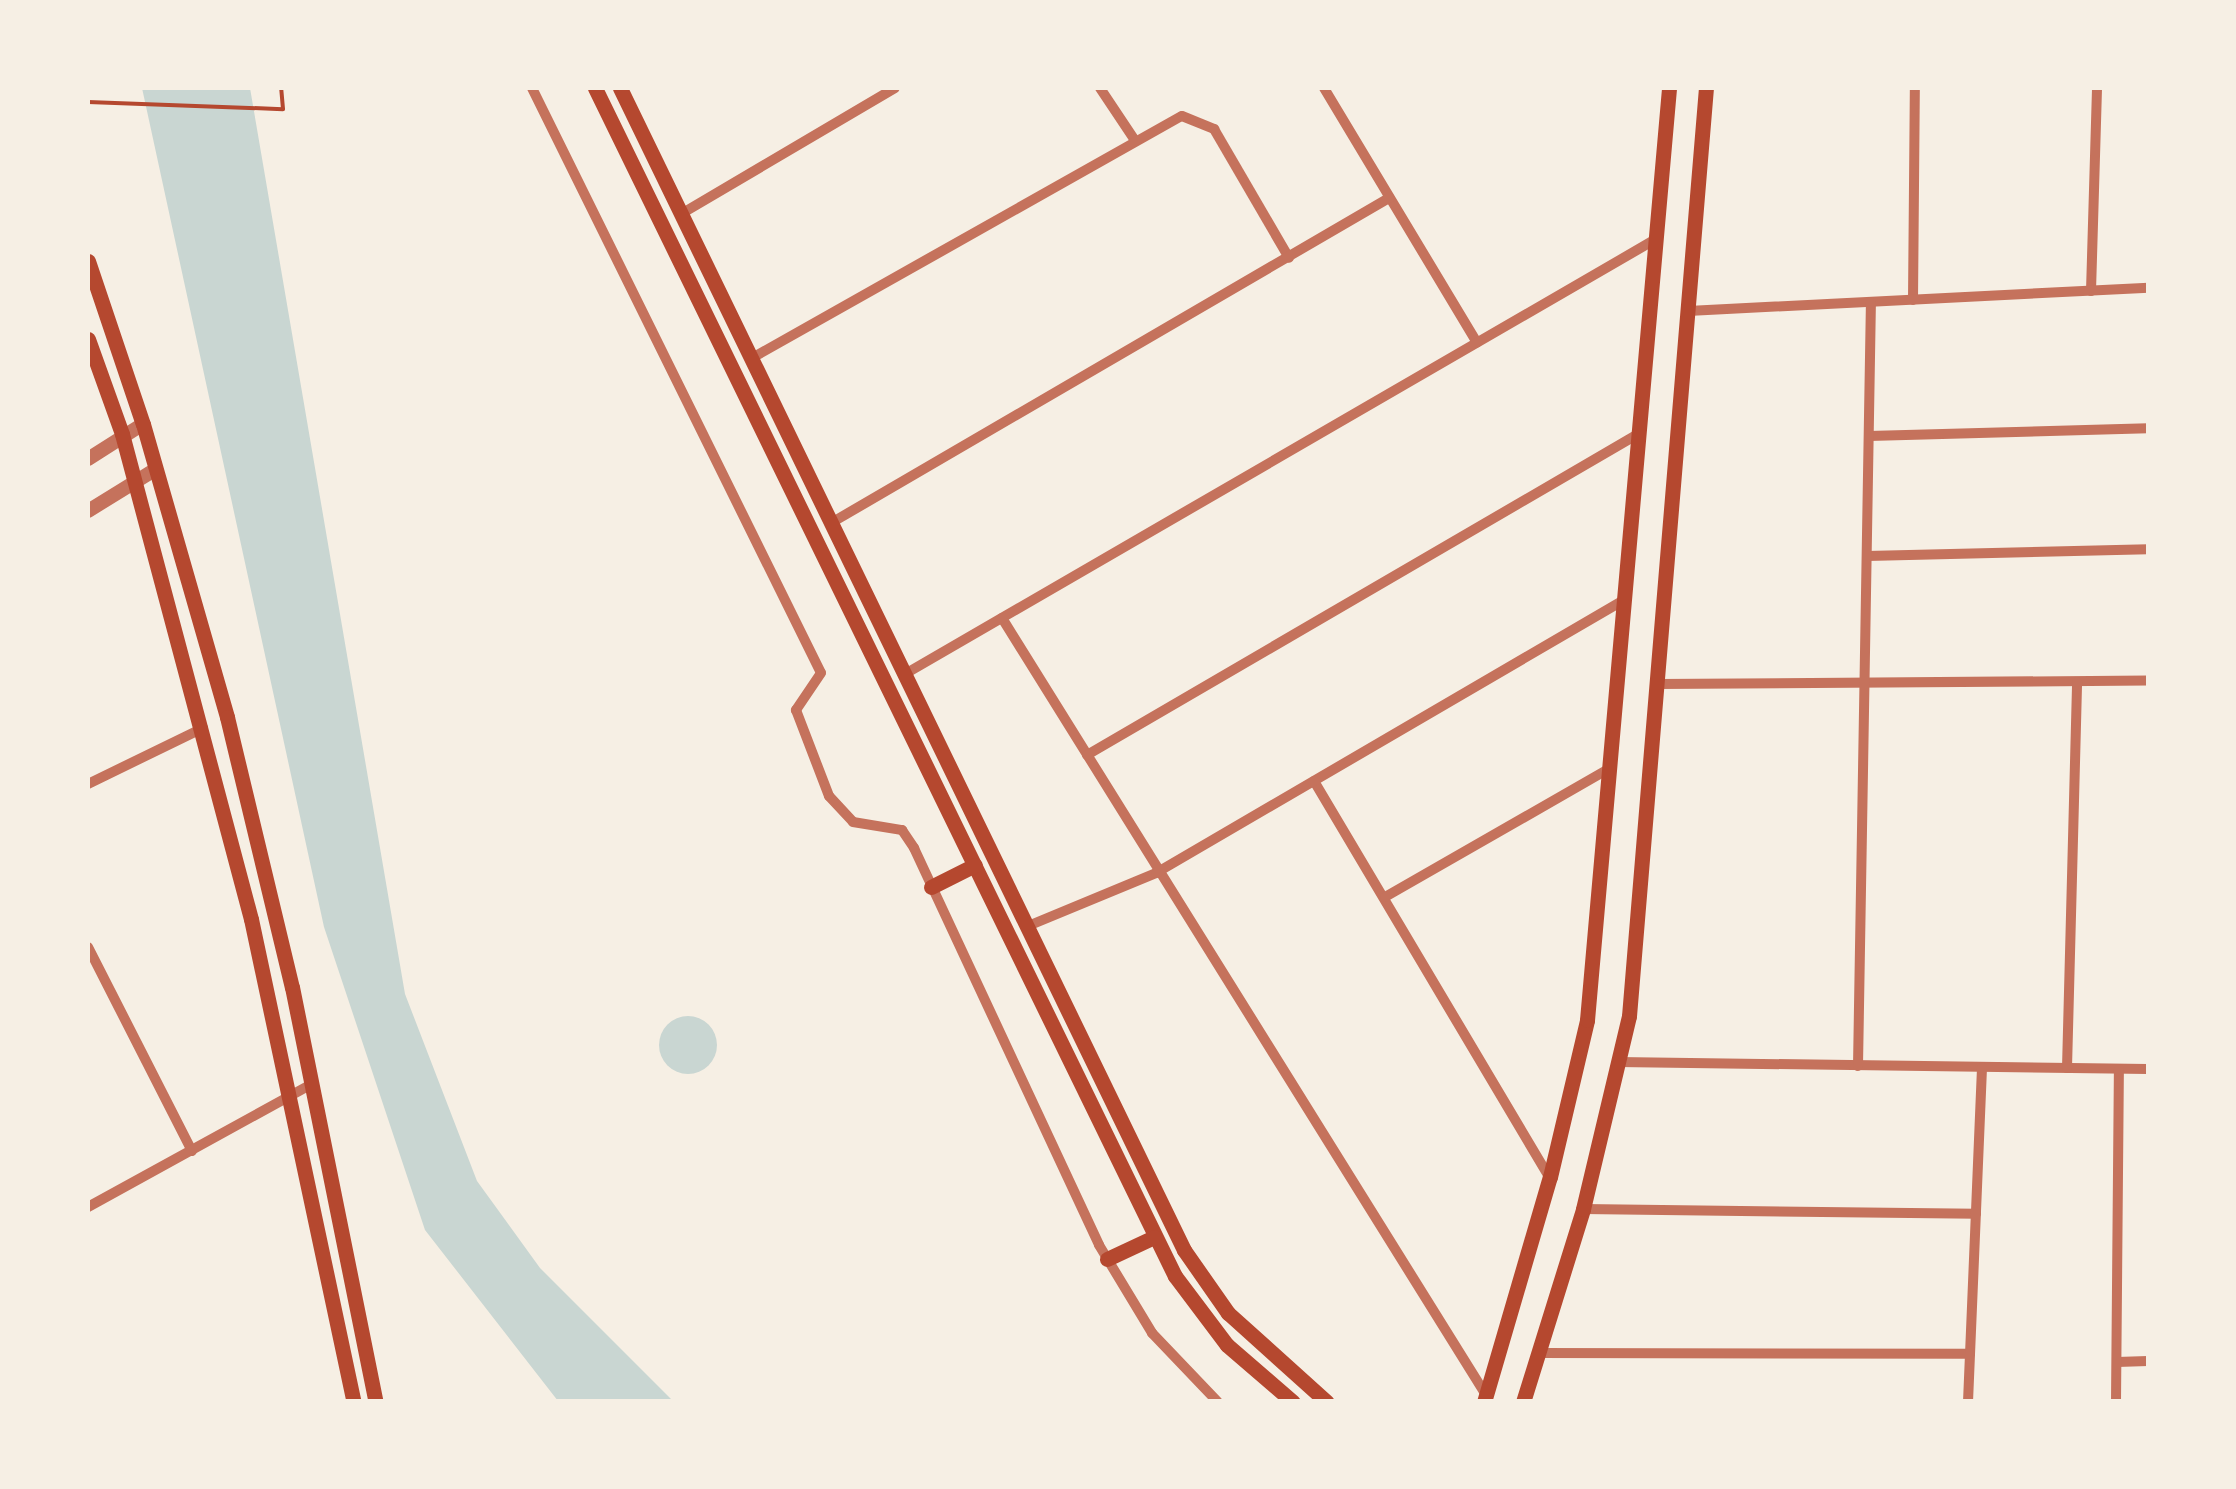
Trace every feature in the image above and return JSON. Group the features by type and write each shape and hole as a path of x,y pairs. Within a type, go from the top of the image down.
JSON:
{"main road":[{"path":"595,88 1154,1238 1210,1325 1293,1402"},
{"path":"620,88 1184,1250 1228,1313 1327,1402"},
{"path":"1485,1398 1550,1177 1587,1020 1669,88"},
{"path":"1526,1396 1582,1209 1618,1062 1638,934 1706,88"},
{"path":"88,260 143,424 227,717 310,1084 376,1402"},
{"path":"88,339 122,434 203,728 289,1096 354,1402"},
{"path":"931,887 975,865"},
{"path":"1107,1259 1154,1238"}],"street":[{"path":"532,88 821,673 796,710 829,796 853,822 902,830 1107,1259 1152,1332 1218,1402"},
{"path":"681,214 895,88"},
{"path":"1100,88 1134,139"},
{"path":"1324,88 1477,343"},
{"path":"1913,300 1915,88"},
{"path":"2092,290 2097,88"},
{"path":"752,358 1134,139 1182,116 1208,123 1289,258"},
{"path":"832,523 1389,198"},
{"path":"905,674 1656,240"},
{"path":"1688,311 2148,288"},
{"path":"1858,1066 1871,302"},
{"path":"88,459 143,424"},
{"path":"1868,436 2148,428"},
{"path":"1087,754 1638,434"},
{"path":"88,511 134,478 156,470"},
{"path":"1867,556 2148,549"},
{"path":"1028,926 1156,873 1625,600"},
{"path":"1002,618 1156,873 1485,1398"},
{"path":"1658,684 2148,681"},
{"path":"2067,1068 2076,682"},
{"path":"88,784 203,728"},
{"path":"1385,897 1612,767"},
{"path":"1314,781 1550,1177"},
{"path":"88,947 192,1151"},
{"path":"88,977 100,971"},
{"path":"1618,1062 2148,1069"},
{"path":"1968,1402 1982,1067"},
{"path":"2116,1402 2119,1069"},
{"path":"88,1207 310,1084"},
{"path":"1582,1209 1976,1214"},
{"path":"1540,1352 1970,1354"},
{"path":"2116,1362 2148,1361"}],"path":[{"path":"88,102 283,109 282,88"}],"shaded area":[{"path":"142,88 250,88 405,994 477,1181 540,1268 673,1401 558,1401 425,1230 324,927"},
{"path":"688,1016 709,1024 717,1045 709,1066 688,1074 667,1066 659,1045 667,1024"}]}
